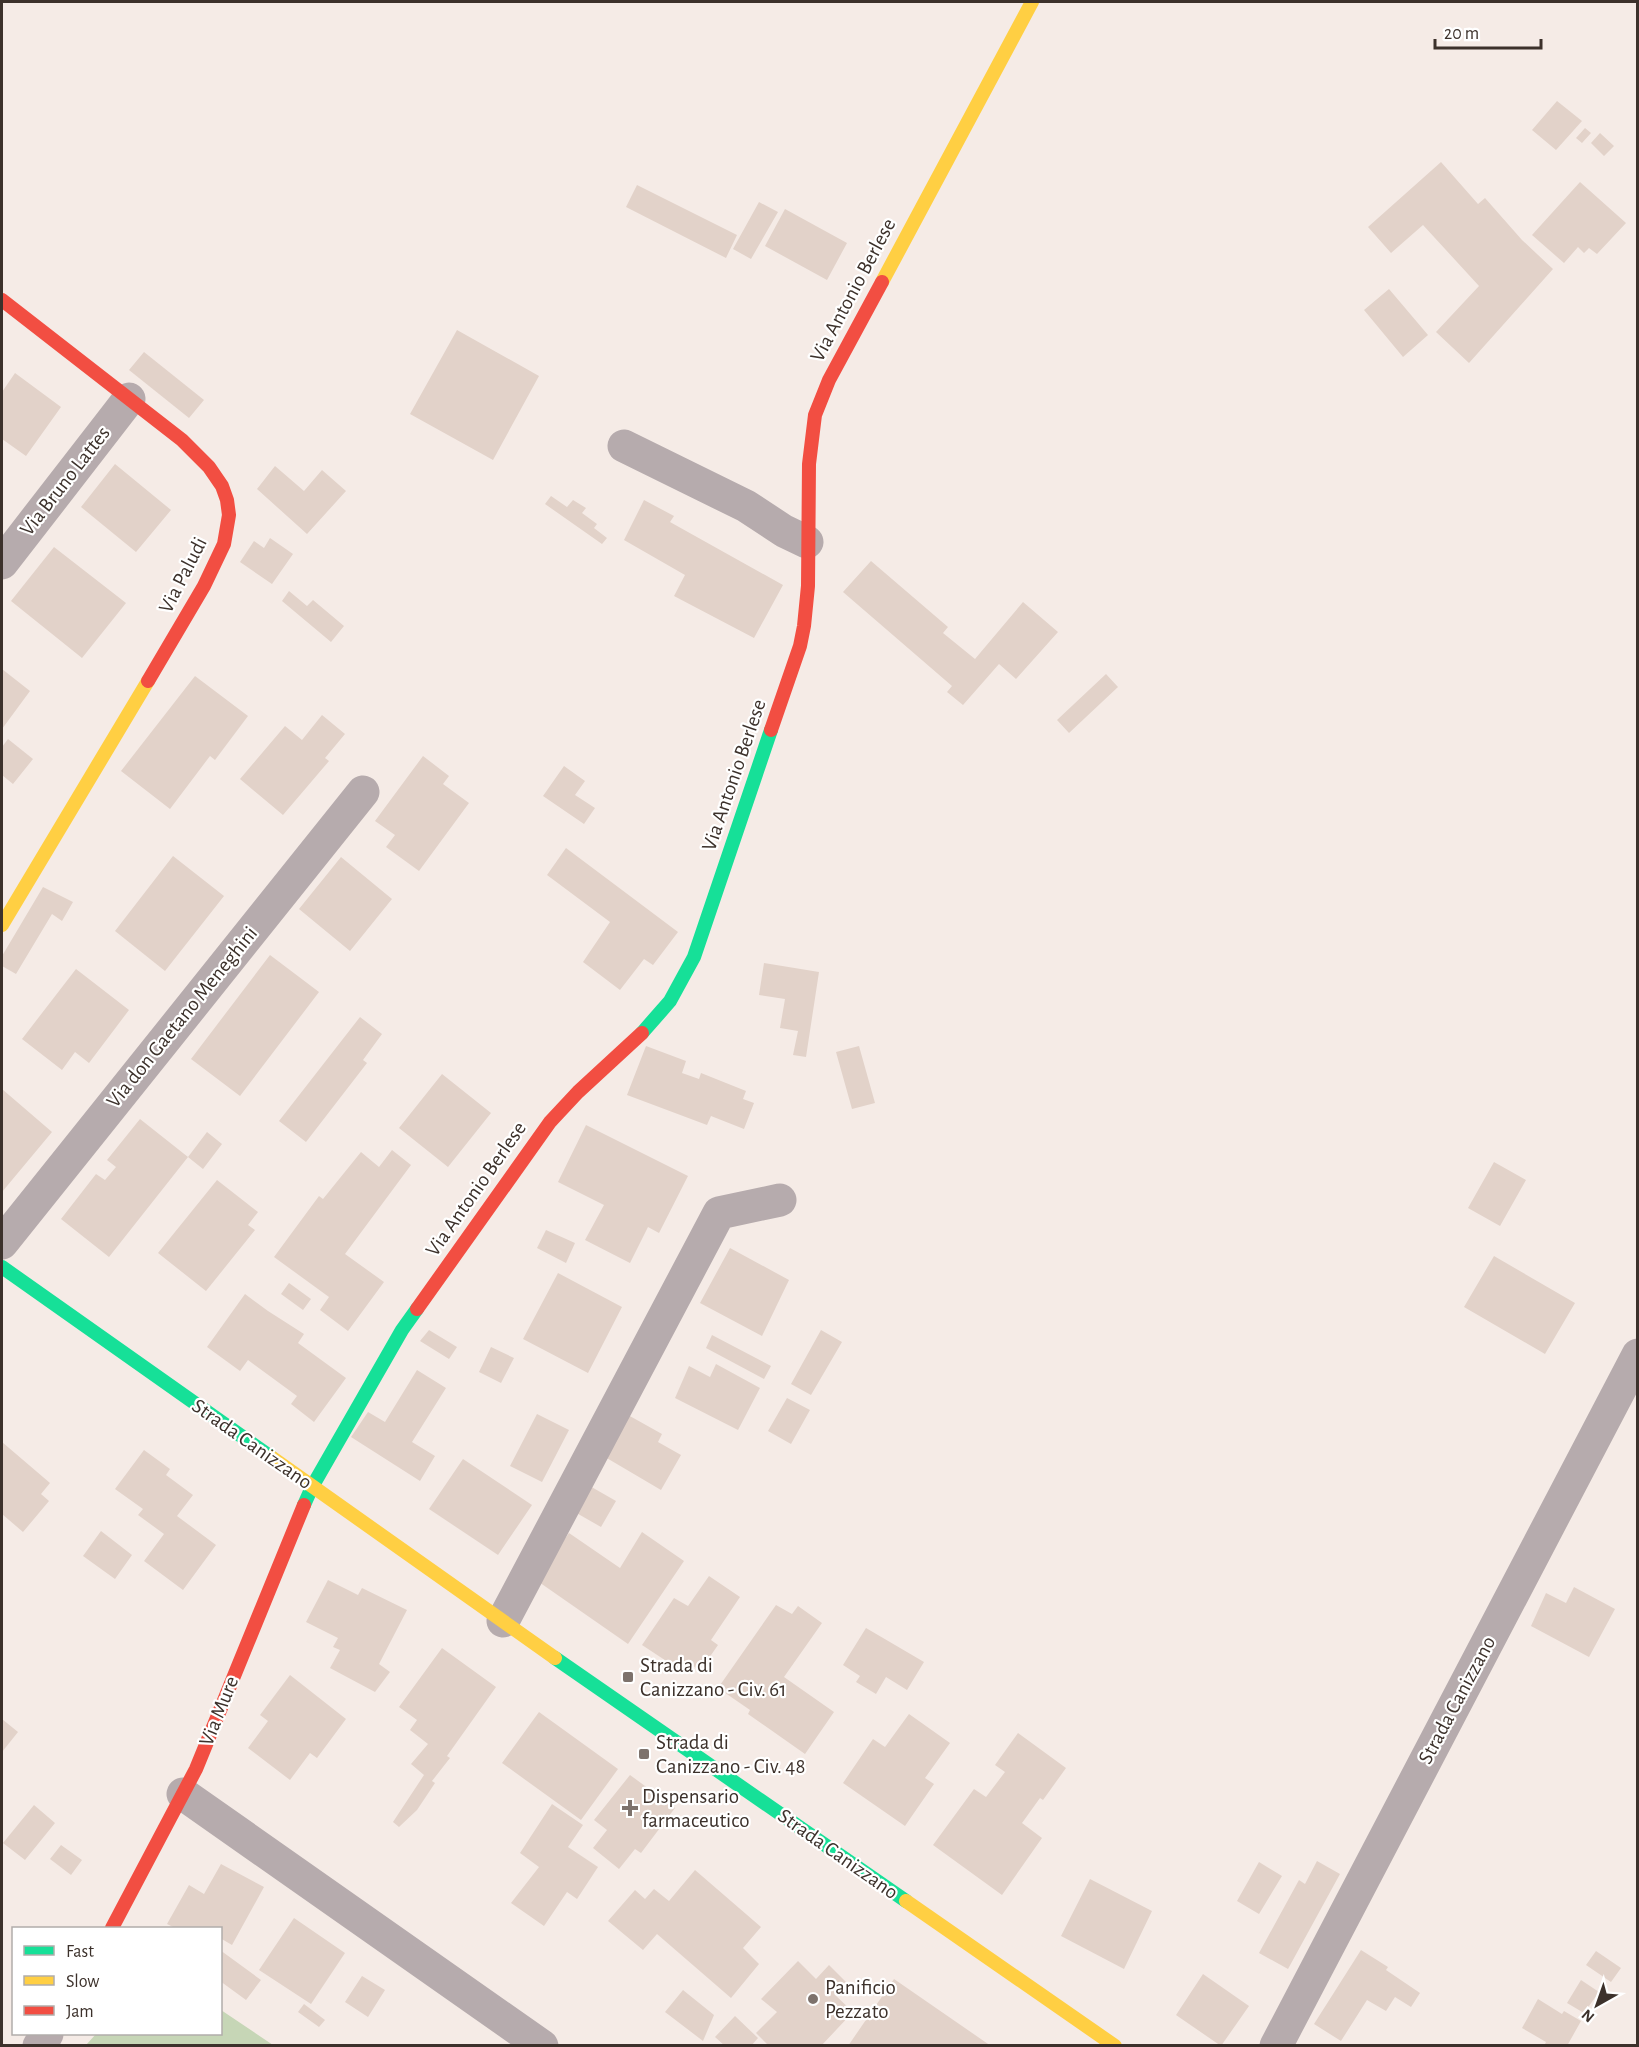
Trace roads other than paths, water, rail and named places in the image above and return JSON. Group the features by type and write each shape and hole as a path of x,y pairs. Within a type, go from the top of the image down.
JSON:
{"street":[{"name":"Via Antonio Berlese","path":"312,1487 402,1330 550,1122 565,1103 651,1025 681,984 694,957 800,646 805,625 808,599 809,459 818,406 834,370 1032,2"},
{"name":"Via Paludi","path":"2,300 182,440 206,463 222,487 228,505 229,524 214,569 2,925"},
{"name":"Via Bruno Lattes","path":"2,563 129,399"},
{"path":"624,446 746,506 784,531 807,542"},
{"name":"Via don Gaetano Meneghini","path":"2,1243 363,792"},
{"path":"503,1621 719,1213 780,1200"},
{"name":"Strada Canizzano","path":"2,1267 503,1621 1115,2046"},
{"name":"Strada Canizzano","path":"1276,2046 1638,1355"},
{"name":"Via Mure","path":"113,1927 196,1769 312,1487"},
{"path":"183,1794 542,2046"}],"place":[{"name":"Strada di Canizzano - Civ. 61","path":"628,1677"},
{"name":"Strada di Canizzano - Civ. 48","path":"644,1754"},
{"name":"Dispensario farmaceutico","path":"630,1808"},
{"name":"Panificio Pezzato","path":"813,1999"}]}
